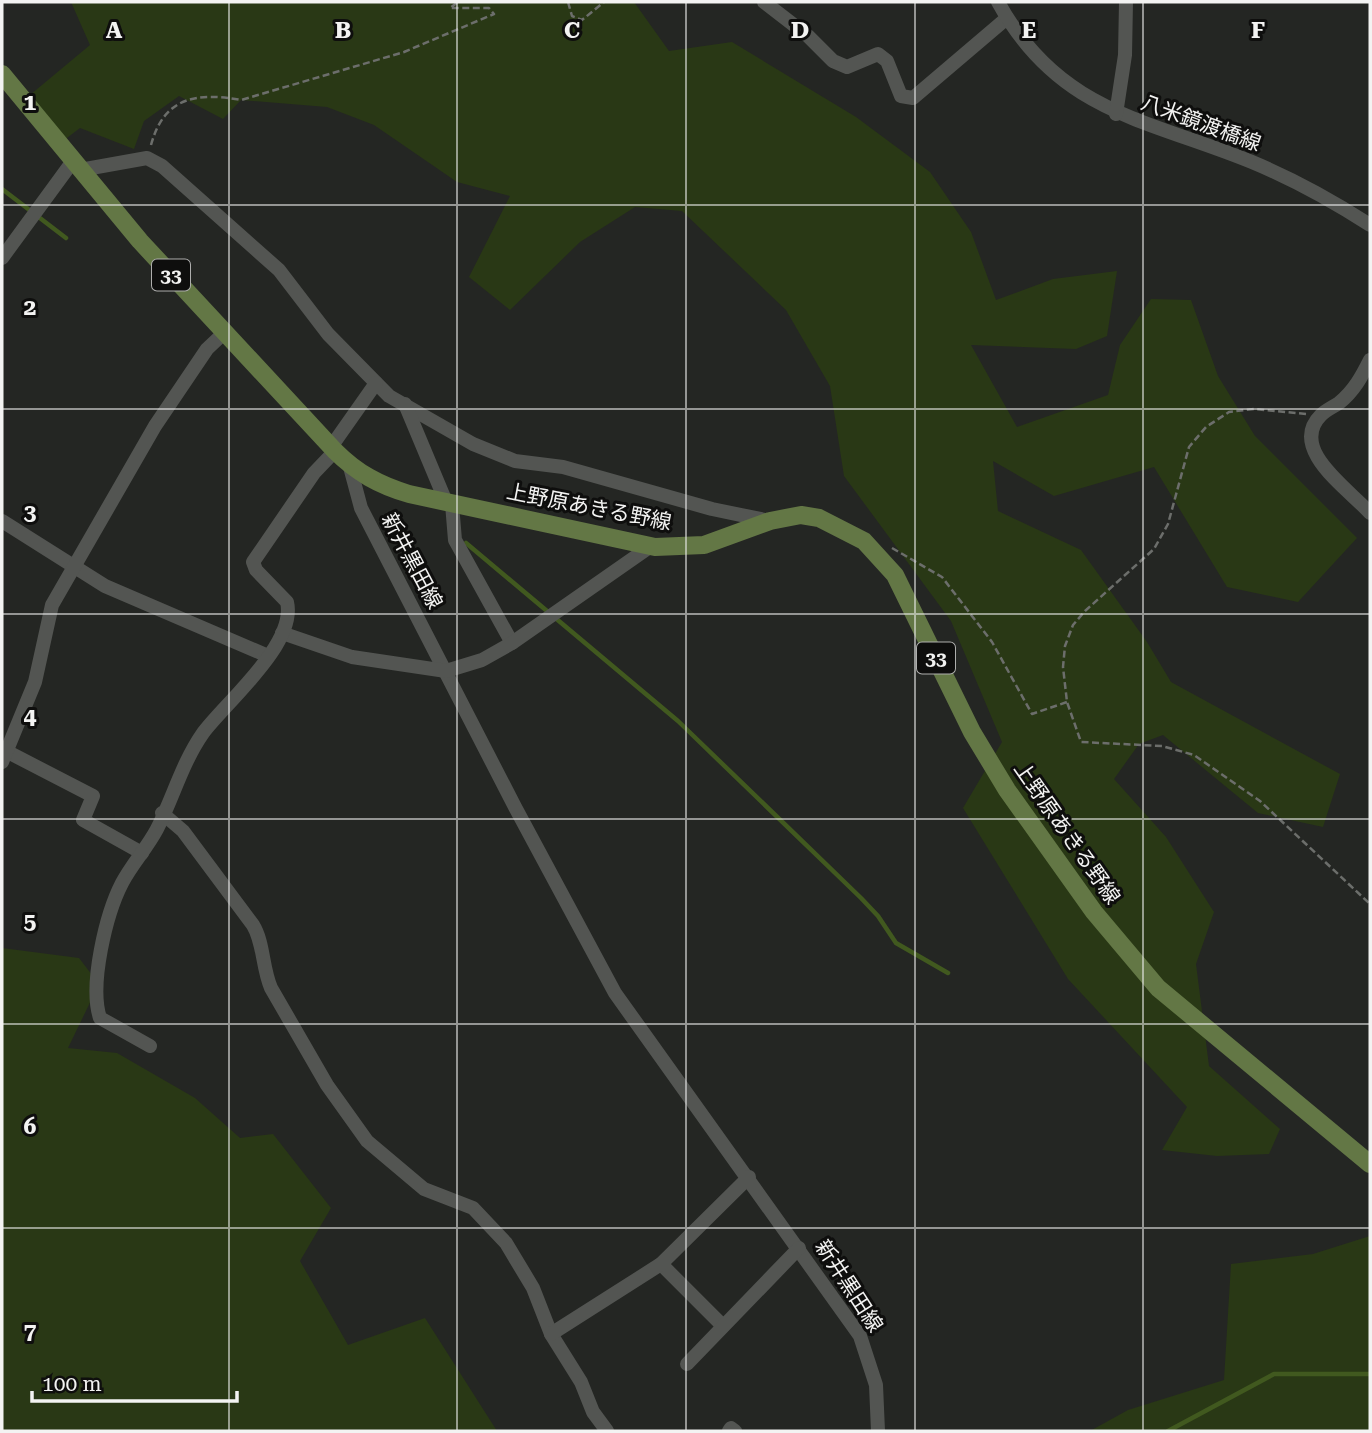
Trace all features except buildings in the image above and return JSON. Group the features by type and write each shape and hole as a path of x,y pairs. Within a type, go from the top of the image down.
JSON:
{"main road":[{"name":"上野原あきる野線","path":"2,74 140,241 333,449 350,467 386,487 651,546 679,548 704,545 770,521 801,515 820,518 864,541 895,575 972,733 1007,790 1130,958 1158,988 1370,1164"}],"street":[{"path":"764,2 808,36 833,61 847,67 878,54 887,61 901,96 913,98 1007,18"},
{"path":"998,2 1007,18 1053,74 1116,114"},
{"name":"八米鏡渡橋線","path":"1126,2 1125,55 1116,114 1251,162 1311,190 1370,225"},
{"path":"2,258 34,214 77,165 147,159 162,166 279,270 328,334 389,397 473,444 515,461 563,467 712,509 770,521"},
{"path":"142,853 83,820 93,796 3,754 35,682 52,605 162,416 206,349 225,332"},
{"path":"1370,360 1360,381 1341,401 1320,415 1312,430 1310,442 1326,470 1370,513"},
{"path":"150,1046 100,1017 95,973 117,893 157,828 203,733 251,681 282,633 288,615 287,602 256,570 253,562 376,383"},
{"path":"405,404 449,503 456,540 512,643"},
{"name":"新井黒田線","path":"350,467 361,508 615,993 845,1312 866,1349 878,1397 877,1431"},
{"path":"2,521 105,586 268,656"},
{"path":"282,633 352,657 446,671 482,660 512,643 651,546"},
{"path":"162,813 183,831 253,925 271,988 327,1085 354,1122 376,1149 424,1189 466,1204 495,1229 533,1288 551,1334 581,1382 593,1412 607,1431"},
{"path":"551,1334 661,1264 749,1177"},
{"path":"687,1364 799,1248"},
{"path":"661,1264 723,1326"},
{"path":"729,1431 731,1428 735,1431"}],"path":[{"path":"147,159 163,115 182,101 222,96 241,100 404,52 494,14 489,8 450,8 458,2"},
{"path":"568,2 572,16 582,20 604,2"},
{"path":"1320,415 1254,409 1229,412 1206,427 1189,447 1168,524 1154,549 1073,625 1065,646 1063,667 1067,702 1081,743 1162,746 1194,755 1260,801 1370,904"},
{"path":"892,547 942,577 992,642 1032,714 1067,702"}],"green space":[{"path":"71,2 634,2 669,51 732,42 856,117 930,172 971,232 996,300 1053,279 1117,271 1107,336 1076,349 971,345 1017,427 1108,395 1120,345 1151,299 1191,300 1218,376 1255,436 1357,538 1298,602 1227,587 1154,467 1054,496 993,461 998,511 1081,550 1147,642 1171,682 1340,774 1323,827 1258,813 1163,735 1139,744 1114,779 1166,837 1214,912 1196,964 1209,1066 1280,1129 1269,1154 1217,1156 1162,1150 1187,1107 1068,979 963,808 1002,742 951,621 844,476 830,386 786,310 682,211 635,207 580,242 510,310 469,277 510,196 457,182 374,125 327,107 241,100 223,119 179,96 144,121 134,149 80,128 59,144 24,100 90,45"},
{"path":"2,948 79,958 99,984 68,1048 117,1053 195,1098 240,1138 273,1134 331,1208 300,1261 348,1345 425,1318 497,1431 2,1431"},
{"path":"1370,1236 1370,1431 1090,1431 1128,1410 1224,1380 1231,1264 1313,1254"}],"waterway":[{"path":"2,189 66,238"},
{"path":"466,543 678,721 861,898 878,916 896,943 948,973"},
{"path":"1168,1431 1274,1374 1370,1374"}]}
